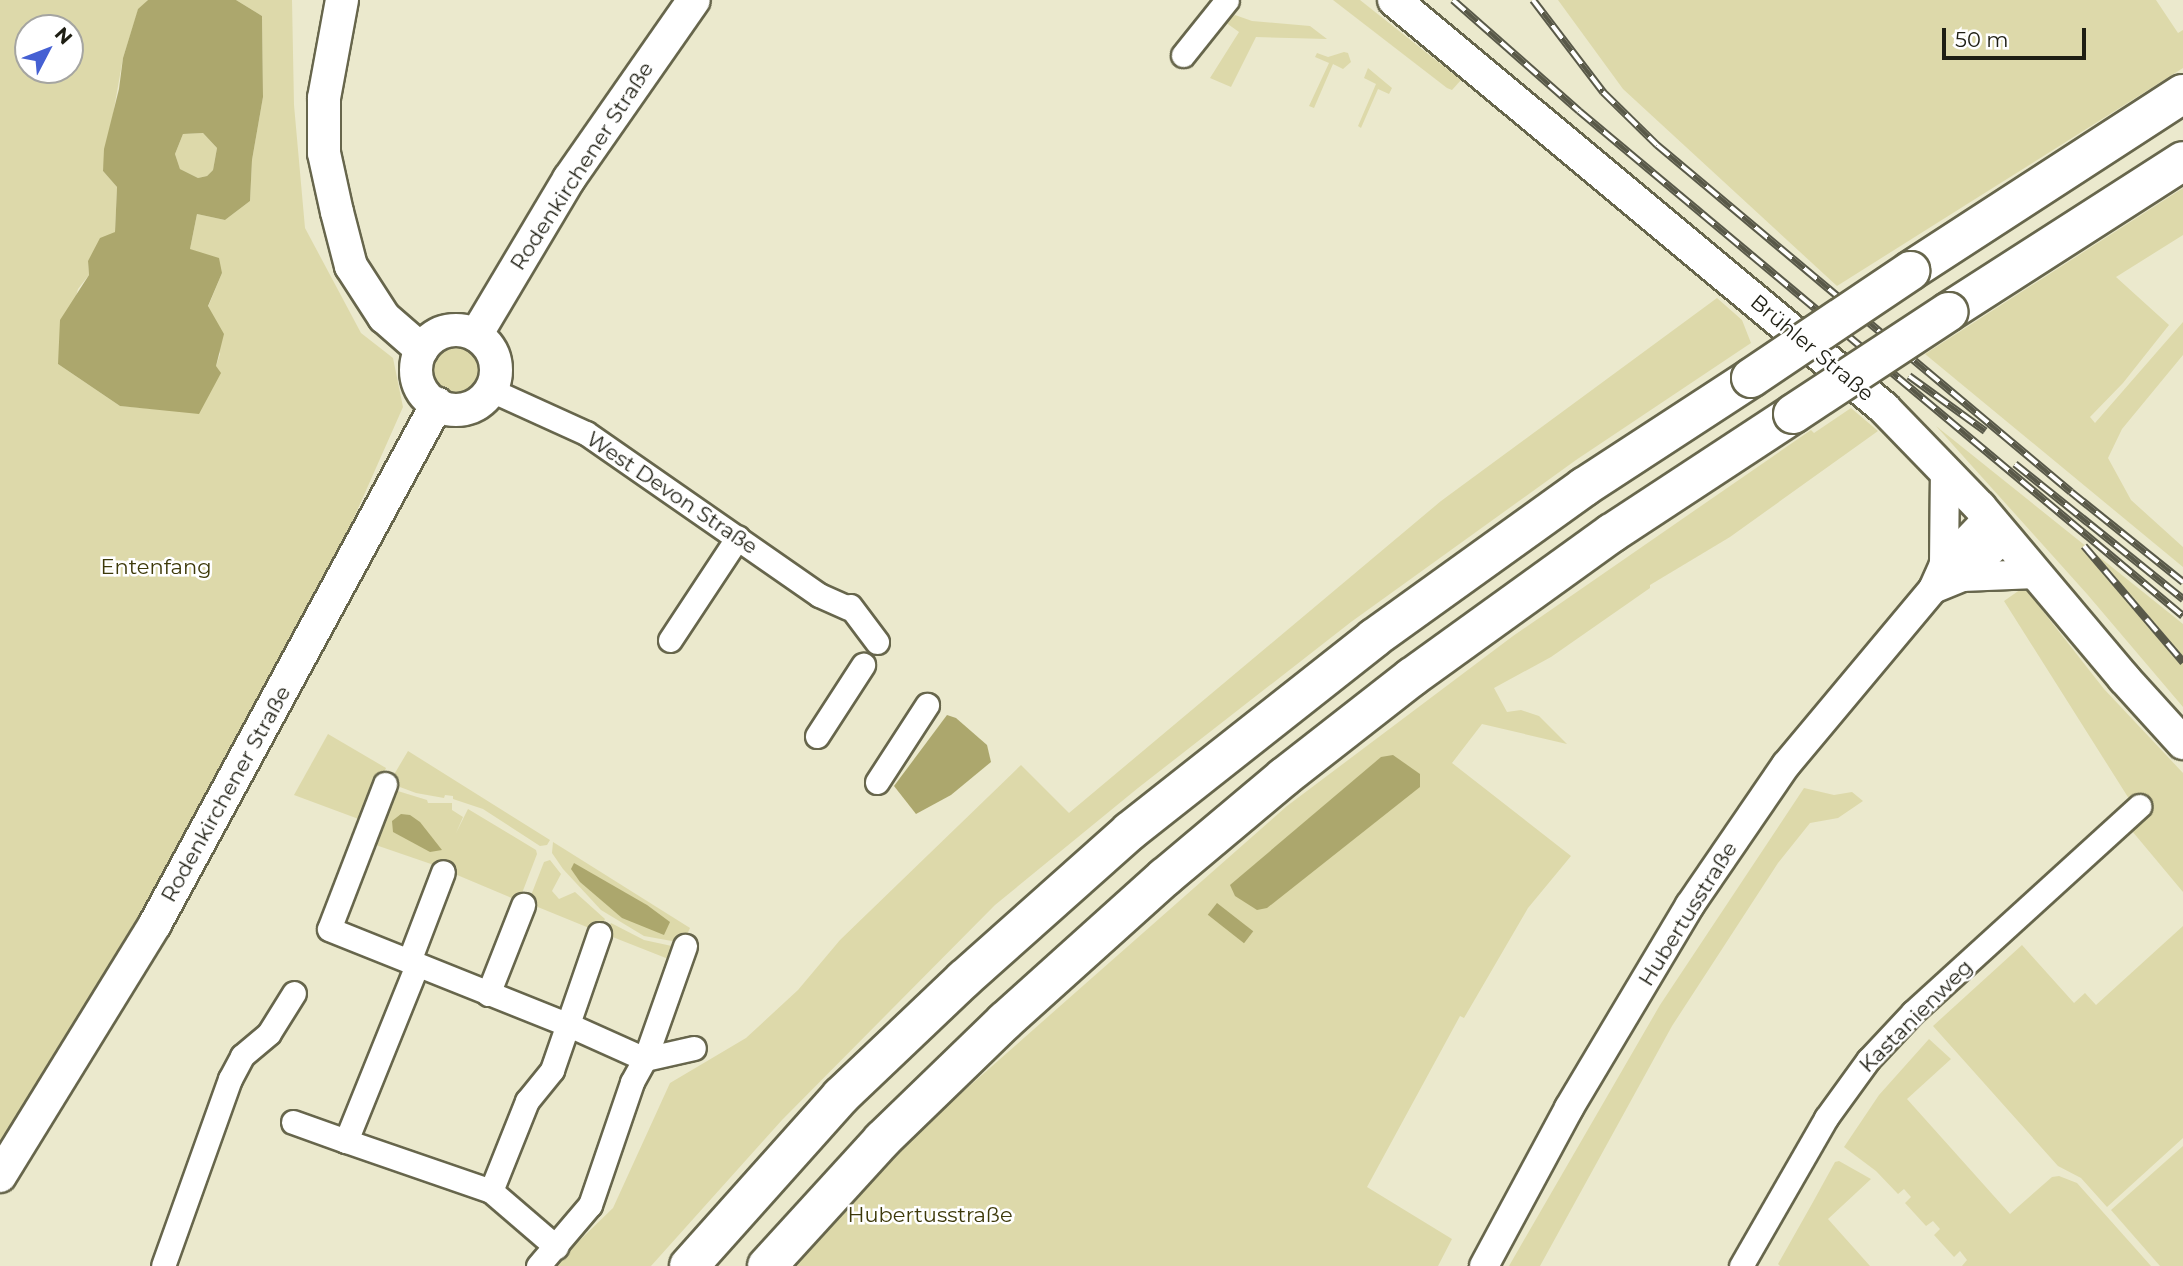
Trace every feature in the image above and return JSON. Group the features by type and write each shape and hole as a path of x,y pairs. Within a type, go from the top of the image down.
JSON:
{"highway":[{"path":"689,1266 841,1096 964,979 1130,831 1374,638 1584,488 1910,271 2183,94"},
{"path":"767,1266 882,1140 1005,1021 1165,877 1274,785 1412,677 1612,533 1948,312 2183,162"}],"main road":[{"path":"342,0 324,98 324,153 337,212 352,266 358,276 384,317 422,350"},
{"name":"Rodenkirchener Straße","path":"476,335 569,179 694,0"},
{"name":"Brühler Straße","path":"1394,0 1884,408 1945,469 1997,527 2183,743"},
{"path":"448,331 463,331 476,335 490,349 495,362 496,375 491,390 476,404 462,409 438,404 426,395 417,376 422,350 435,336 448,331"},
{"name":"Rodenkirchener Straße","path":"0,1176 155,924 438,404"}],"street":[{"path":"1183,55 1227,0"},
{"name":"West Devon Straße","path":"491,390 586,433 819,595 849,607 877,642"},
{"path":"1945,469 1953,571 2036,574"},
{"name":"Hubertusstraße","path":"1484,1266 1569,1108 1690,905 1786,765 1933,589 1997,527"},
{"path":"670,640 738,537"},
{"path":"817,736 863,665"},
{"path":"877,782 927,705"},
{"path":"385,784 329,929 569,1025 645,1059 694,1048"},
{"name":"Kastanienweg","path":"1741,1266 1826,1118 1868,1060 1913,1012 2139,806"},
{"path":"345,1141 413,963 443,872"},
{"path":"488,993 523,905"},
{"path":"491,1191 527,1101 552,1070 569,1025 568,1016 599,934"},
{"path":"538,1266 590,1205 632,1082 645,1059 685,946"},
{"path":"163,1266 230,1079 242,1056 269,1033 294,993"},
{"path":"293,1122 491,1191 556,1247"}],"green space":[{"name":"Entenfang","path":"0,0 148,0 138,10 123,58 103,171 117,187 115,232 88,261 89,275 78,289 58,364 120,406 155,409 216,366 220,354 208,307 222,273 190,249 197,214 225,220 250,201 252,160 263,97 262,16 236,0 292,0 294,105 305,228 361,333 393,358 403,407 329,574 145,918 0,1152"},
{"path":"1333,0 1360,0 1461,80 1452,90 1447,88"},
{"path":"1558,0 2156,0 2178,33 2183,30 2183,68 1837,286 1623,89"},
{"path":"1235,15 1252,21 1310,26 1327,39 1256,37 1231,87 1210,78 1239,32 1225,22"},
{"path":"1317,53 1328,57 1348,53 1351,62 1343,69 1333,64 1314,108 1309,106 1329,63 1315,57"},
{"path":"1368,68 1392,88 1389,94 1378,89 1361,128 1358,126 1376,84 1364,78"},
{"path":"203,133 217,148 213,170 207,176 198,178 180,169 175,154 183,134"},
{"path":"2183,188 2183,235 2116,277 2169,325 2123,383 2090,417 2095,423 2183,322 2183,355 2122,429 2108,458 2131,500 2183,547 2183,567 1925,354"},
{"path":"1717,298 1742,320 1751,343 1576,460 1351,622 1138,788 995,905 782,1120 651,1266 553,1266 613,1208 670,1083 746,1038 798,990 840,940 1021,765 1069,813 1441,501"},
{"path":"454,345 464,347 472,353 478,361 478,381 472,389 464,395 454,397 444,395 436,389 430,381 428,371 430,361 436,353 444,347"},
{"path":"1851,408 1878,431 1730,537 1650,585 1650,588 1551,657 1494,688 1507,712 1521,710 1539,716 1567,744 1482,724 1452,763 1571,856 1528,908 1464,1018 1460,1016 1367,1187 1452,1239 1438,1266 794,1266 924,1126 1287,806 1513,636 1811,430 1814,433"},
{"path":"1936,426 2183,624 2183,707 2087,594"},
{"path":"2024,587 2104,689 2183,773 2183,892 2127,825 2138,813 2004,601"},
{"path":"328,734 386,768 364,821 294,795"},
{"path":"408,751 550,840 547,845 540,846 483,809 453,799 453,796 445,795 444,798 416,793 389,783"},
{"path":"388,788 427,800 428,803 452,803 452,810 463,817 456,833 468,809 536,850 537,854 519,901 431,864 367,842"},
{"path":"1804,788 1834,795 1852,792 1863,801 1838,818 1810,823 1778,863 1672,1026 1540,1266 1509,1266 1660,1005"},
{"path":"553,842 690,928 683,943 644,936 601,910 563,869 552,853"},
{"path":"550,860 561,874 552,891 559,899 575,892 605,919 599,932 528,903 544,862"},
{"path":"611,923 644,940 681,948 676,962 605,934"},
{"path":"2183,926 2183,1138 2107,1207 2081,1178 2058,1166 1933,1026 2022,945 2074,1003 2085,993 2096,1005"},
{"path":"1929,1039 1951,1059 1907,1099 2010,1214 2052,1177 2059,1176 2077,1183 2151,1266 1962,1266 1967,1260 1960,1251 1954,1257 1934,1235 1940,1229 1933,1221 1926,1226 1905,1203 1911,1197 1904,1189 1898,1194 1876,1171 1844,1147 1879,1095"},
{"path":"2183,1146 2183,1266 2160,1266 2111,1210"},
{"path":"1839,1161 1871,1179 1828,1219 1870,1266 1780,1266 1778,1264 1835,1162"}],"shaded area":[{"path":"148,0 236,0 262,16 263,97 252,160 250,201 225,220 197,214 190,249 219,258 222,273 208,306 224,334 216,366 221,373 199,414 120,406 58,364 60,320 89,275 88,261 100,238 115,232 117,187 103,171 104,149 119,89 123,58 138,9","holes":["203,133 217,148 213,170 207,176 198,178 180,169 175,154 183,134"]},
{"path":"947,715 956,718 987,745 991,762 951,795 916,814 894,786"},
{"path":"1393,755 1420,774 1420,787 1267,908 1257,910 1235,896 1230,885 1381,757"},
{"path":"401,814 410,815 420,822 442,850 430,852 393,832 392,821"},
{"path":"574,863 647,905 670,922 664,935 622,918 580,882 571,869"},
{"path":"1217,903 1253,931 1244,943 1208,915"}],"railway":[{"path":"1453,0 1579,111 2183,616"},
{"path":"1533,0 1603,92 1657,145 2071,492 2183,582"},
{"path":"1909,376 1985,431"},
{"path":"2015,464 2183,599"},
{"path":"2084,546 2183,662"}]}
